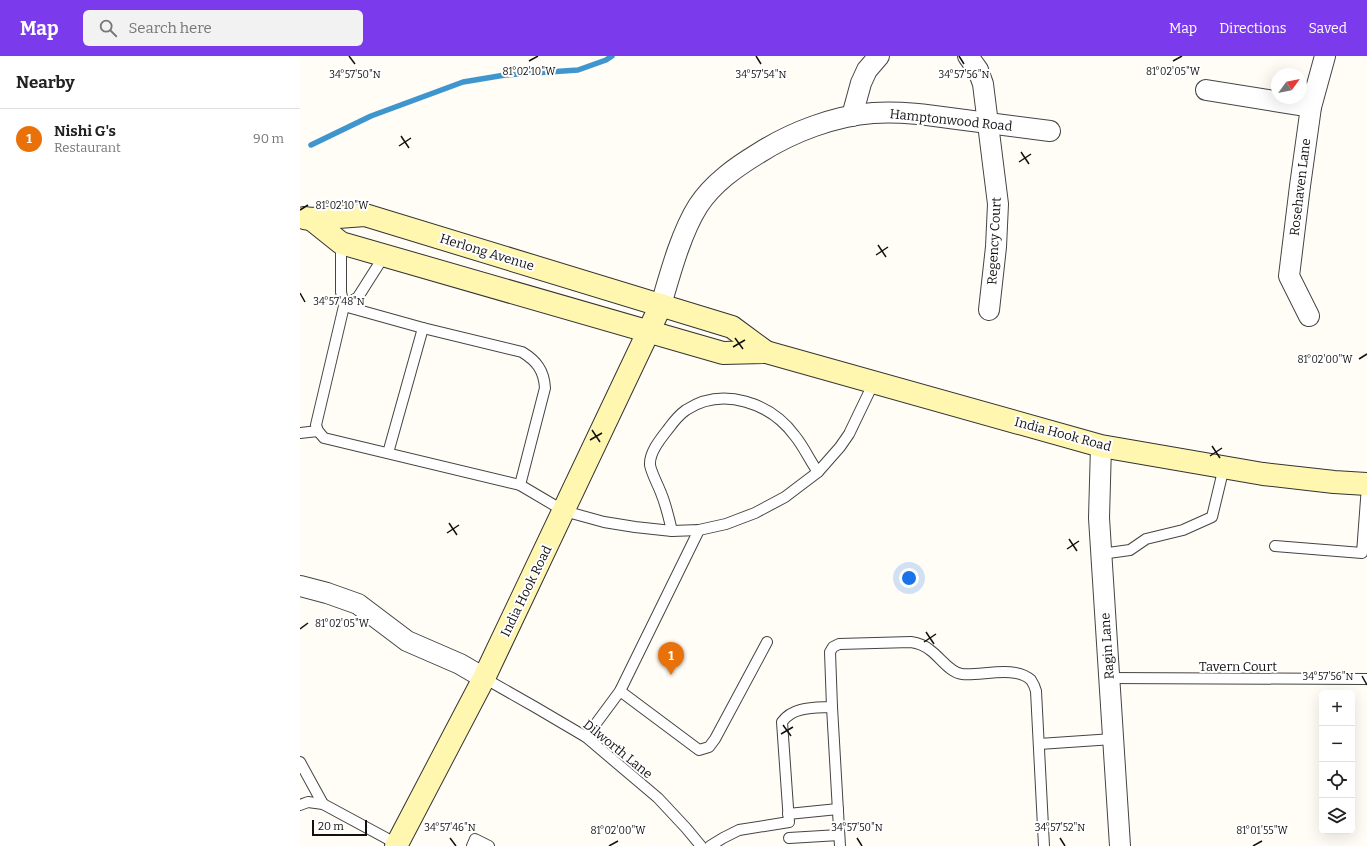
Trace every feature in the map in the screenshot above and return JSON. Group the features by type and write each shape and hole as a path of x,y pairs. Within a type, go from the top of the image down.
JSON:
{"street":[{"path":"852,116 861,83 867,70 879,56"},
{"name":"Regency Court","path":"968,56 978,70 983,84 998,204 996,247 989,310"},
{"name":"Rosehaven Lane","path":"1309,316 1289,276 1311,107 1324,56"},
{"path":"1206,90 1311,107"},
{"name":"Hamptonwood Road","path":"661,305 673,263 685,232 698,206 727,174 757,154 782,141 822,124 852,116 873,113 901,113 1050,131"},
{"name":"Herlong Avenue","path":"306,218 365,215 661,305"},
{"name":"Herlong Avenue","path":"306,218 341,244 648,331"},
{"name":"India Hook Road","path":"396,845 484,678 661,305 732,327 766,352"},
{"name":"India Hook Road","path":"648,331 723,353 766,352 1101,446 1263,474 1367,485"},
{"name":"Ragin Lane","path":"1101,446 1099,518 1120,846"},
{"path":"300,586 327,593 358,604 407,641 460,664 484,678"}],"lane":[{"path":"341,244 341,292 344,306 316,424 318,431 324,438 520,485 564,511 604,522 672,531 699,530 726,524 755,513 785,497 818,472 840,447 849,434 874,382"},
{"path":"344,306 358,297 384,256"},
{"path":"344,306 423,328 522,352 530,356 537,363 544,378 544,388 520,485"},
{"path":"388,453 423,328"},
{"path":"672,531 666,506 650,464 652,453 664,434 677,418 686,410 701,403 720,398 733,398 758,406 773,415 795,436 818,472"},
{"path":"300,433 318,431"},
{"path":"1101,554 1130,550 1146,539 1183,530 1212,517 1224,467"},
{"path":"1275,546 1362,553 1367,485"},
{"path":"586,737 620,691 699,530"},
{"path":"620,691 699,750 709,747 715,739 767,642"},
{"path":"840,846 830,652 839,644 911,642 920,644 930,649 951,669 960,674 1014,672 1024,675 1032,681 1036,691 1044,846"},
{"name":"Dilworth Lane","path":"484,678 586,737 658,798 701,846"},
{"name":"Tavern Court","path":"1109,678 1367,679"},
{"path":"832,707 794,711 786,716 782,722 789,842 839,835"},
{"path":"1039,744 1113,739"},
{"path":"300,762 323,804"},
{"path":"300,805 308,802 323,804 396,845"},
{"path":"710,846 739,830 788,818 838,809"},
{"path":"472,846 475,839 489,846"}],"waterway":[{"path":"311,145 371,116 463,82 505,75 578,70 606,60 612,56"}],"place":[{"name":"Nishi G's","path":"671,675"}]}
